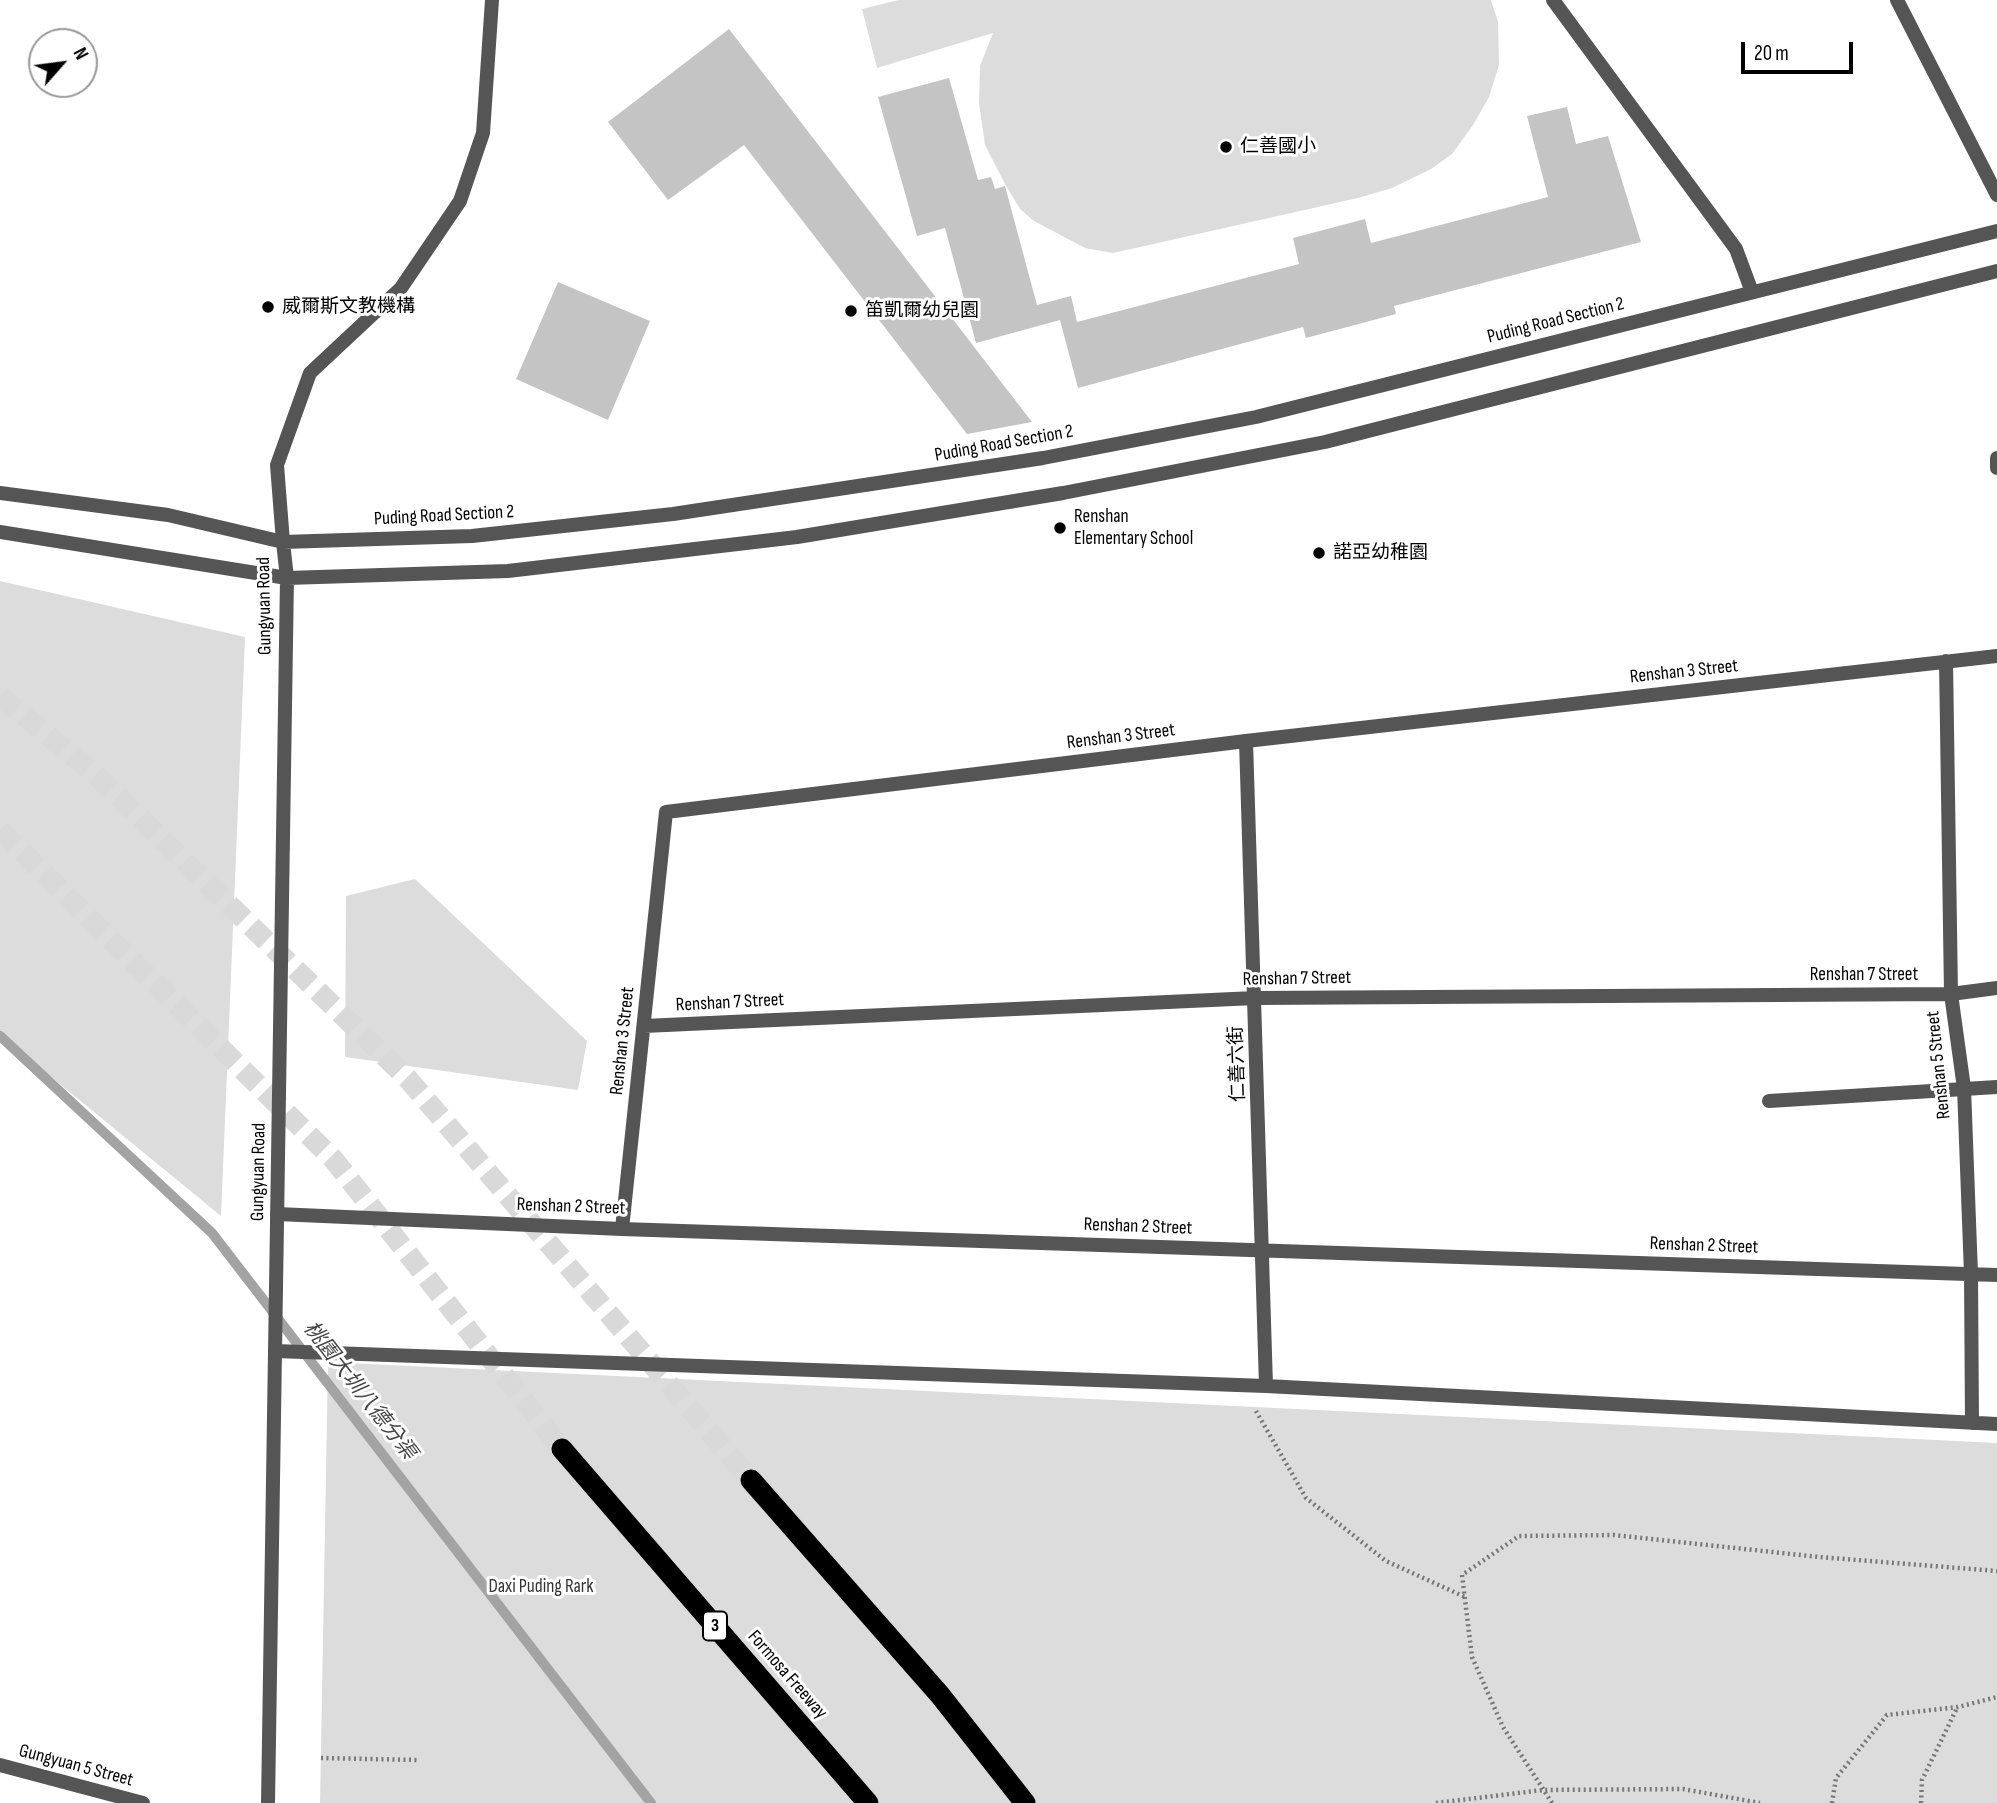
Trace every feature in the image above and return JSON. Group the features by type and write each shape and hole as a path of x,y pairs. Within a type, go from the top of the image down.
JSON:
{"highway":[{"name":"Formosa Freeway","path":"562,1449 868,1803"},
{"path":"751,1480 940,1695 1025,1803"}],"street":[{"name":"Gungyuan Road","path":"268,1803 287,578 277,465 310,373 401,288 460,201 483,132 492,0"},
{"path":"1553,0 1736,249 1752,292"},
{"path":"1897,0 1997,195"},
{"name":"Puding Road Section 2","path":"0,494 168,515 283,542 472,536 673,514 1043,458 1256,417 1997,231"},
{"path":"0,533 287,578 509,571 797,537 1063,493 1325,442 1997,271"},
{"path":"1997,458 1997,468"},
{"name":"Renshan 3 Street","path":"622,1229 666,812 1246,741 1997,656"},
{"name":"Renshan 5 Street","path":"1947,662 1951,994 1964,1088 1972,1274 1972,1423"},
{"name":"仁善六街","path":"1246,741 1264,1250 1266,1386"},
{"name":"Renshan 7 Street","path":"644,1026 1255,998 1951,994 1997,988"},
{"path":"1769,1101 1997,1087"},
{"name":"Renshan 2 Street","path":"277,1213 622,1229 1997,1275"},
{"path":"275,1351 1266,1386 1997,1424"},
{"name":"Gungyuan 5 Street","path":"0,1765 143,1803"}],"path":[{"path":"1254,1407 1306,1498 1386,1560 1465,1598"},
{"path":"1552,1803 1503,1727 1472,1657 1462,1575 1519,1536 1614,1535 1997,1571"},
{"path":"1832,1803 1836,1778 1887,1715 1958,1707 1997,1697"},
{"path":"1921,1803 1922,1780 1958,1707"},
{"path":"321,1758 418,1760"},
{"path":"1436,1803 1543,1790 1683,1788 1760,1803"}],"green space":[{"path":"899,0 1491,0 1498,22 1499,65 1489,97 1452,154 1431,169 1392,188 1113,253 1085,248 1034,221 1020,209 1005,184 985,145 979,103 980,66 993,33 877,68 862,9"},
{"path":"0,581 245,637 221,1216 0,1035"},
{"path":"415,879 587,1041 578,1090 345,1057 346,896"},
{"name":"Daxi Puding Rark","path":"328,1362 1997,1443 1997,1803 320,1803"}],"building":[{"path":"729,29 1032,422 967,434 744,145 668,200 608,122"},
{"path":"949,78 978,180 991,177 995,189 1005,186 1037,305 1071,296 1077,322 1299,264 1293,238 1365,219 1371,243 1548,197 1527,116 1567,107 1576,144 1608,136 1641,242 1394,306 1396,314 1306,338 1303,327 1078,388 1060,320 976,343 945,228 917,236 878,97"},
{"path":"558,282 650,321 608,420 516,379"}],"waterway":[{"name":"桃園大圳八德分渠","path":"0,1036 212,1233 651,1803"}],"tunnel":[{"path":"0,696 96,775 408,1079 751,1480"},
{"path":"0,830 334,1160 562,1449"}],"place":[{"name":"仁善國小","path":"1226,147"},
{"name":"威爾斯文教機構","path":"268,307"},
{"name":"笛凱爾幼兒園","path":"851,311"},
{"name":"Renshan Elementary School","path":"1060,528"},
{"name":"諾亞幼稚園","path":"1319,553"}]}
